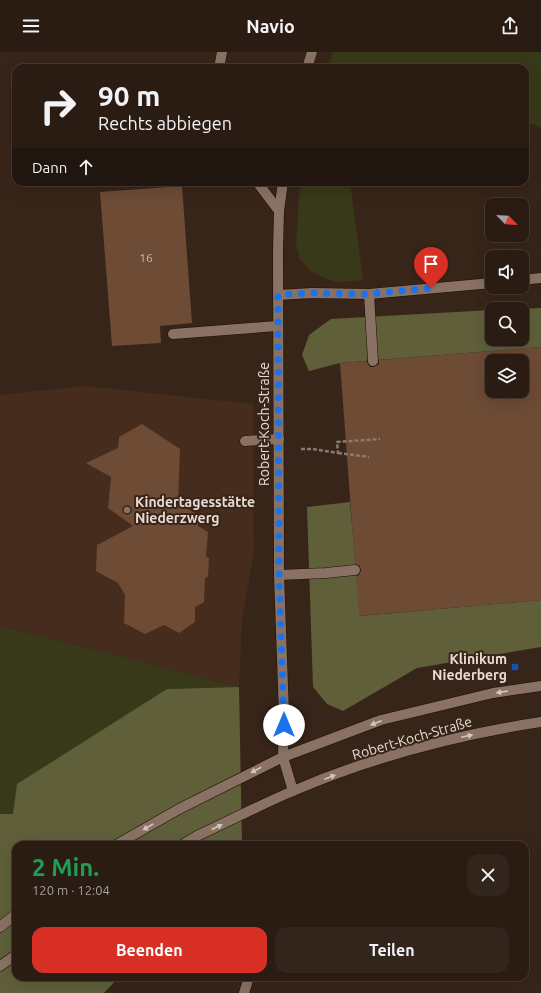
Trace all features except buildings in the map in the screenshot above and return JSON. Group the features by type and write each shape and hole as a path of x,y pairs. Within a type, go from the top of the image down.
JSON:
{"street":[{"path":"220,64 222,52"},
{"path":"309,64 312,52"},
{"path":"260,186 279,211"},
{"name":"Robert-Koch-Straße","path":"282,186 279,211 277,326 279,575 284,714 283,757 293,791"},
{"path":"529,279 541,278"},
{"path":"278,295 312,293 370,294 485,284"},
{"path":"370,294 373,361"},
{"path":"173,334 277,326"},
{"path":"245,441 279,438"},
{"path":"279,575 355,570"},
{"name":"Robert-Koch-Straße","path":"123,841 179,809 283,757 381,720 493,693 541,686"},
{"name":"Robert-Koch-Straße","path":"189,841 293,791 376,760 443,741 506,727 541,722"},
{"path":"0,927 12,917"},
{"path":"0,966 12,958"},
{"path":"244,993 248,981"}],"path":[{"path":"338,453 337,442 380,439"},
{"path":"301,449 313,449 369,457"}],"shaded area":[{"path":"333,52 541,52 541,128 535,124 529,125 529,64 329,64"},
{"path":"300,186 351,186 363,280 338,282 326,279 312,272 300,260 296,244"},
{"name":"Kindertagesstätte Niederzwerg","path":"86,386 253,404 254,551 242,620 239,687 21,631 0,627 0,395"},
{"path":"0,627 21,631 239,687 167,689 13,814 0,814"}],"green space":[{"path":"541,308 541,347 340,363 309,371 302,355 309,335 331,319 485,310 485,346 529,346 529,309"},
{"path":"350,502 360,616 541,600 541,647 417,668 343,711 327,704 313,687 307,507"},
{"path":"239,687 242,841 12,841 12,981 115,981 104,993 0,993 0,814 13,814 17,784 167,689"}],"place":[{"name":"Kindertagesstätte Niederzwerg","path":"127,510"},
{"name":"Klinikum Niederberg","path":"515,667"}],"route":[{"path":"284,725 279,575 278,295 312,293 370,294 431,288"}]}
